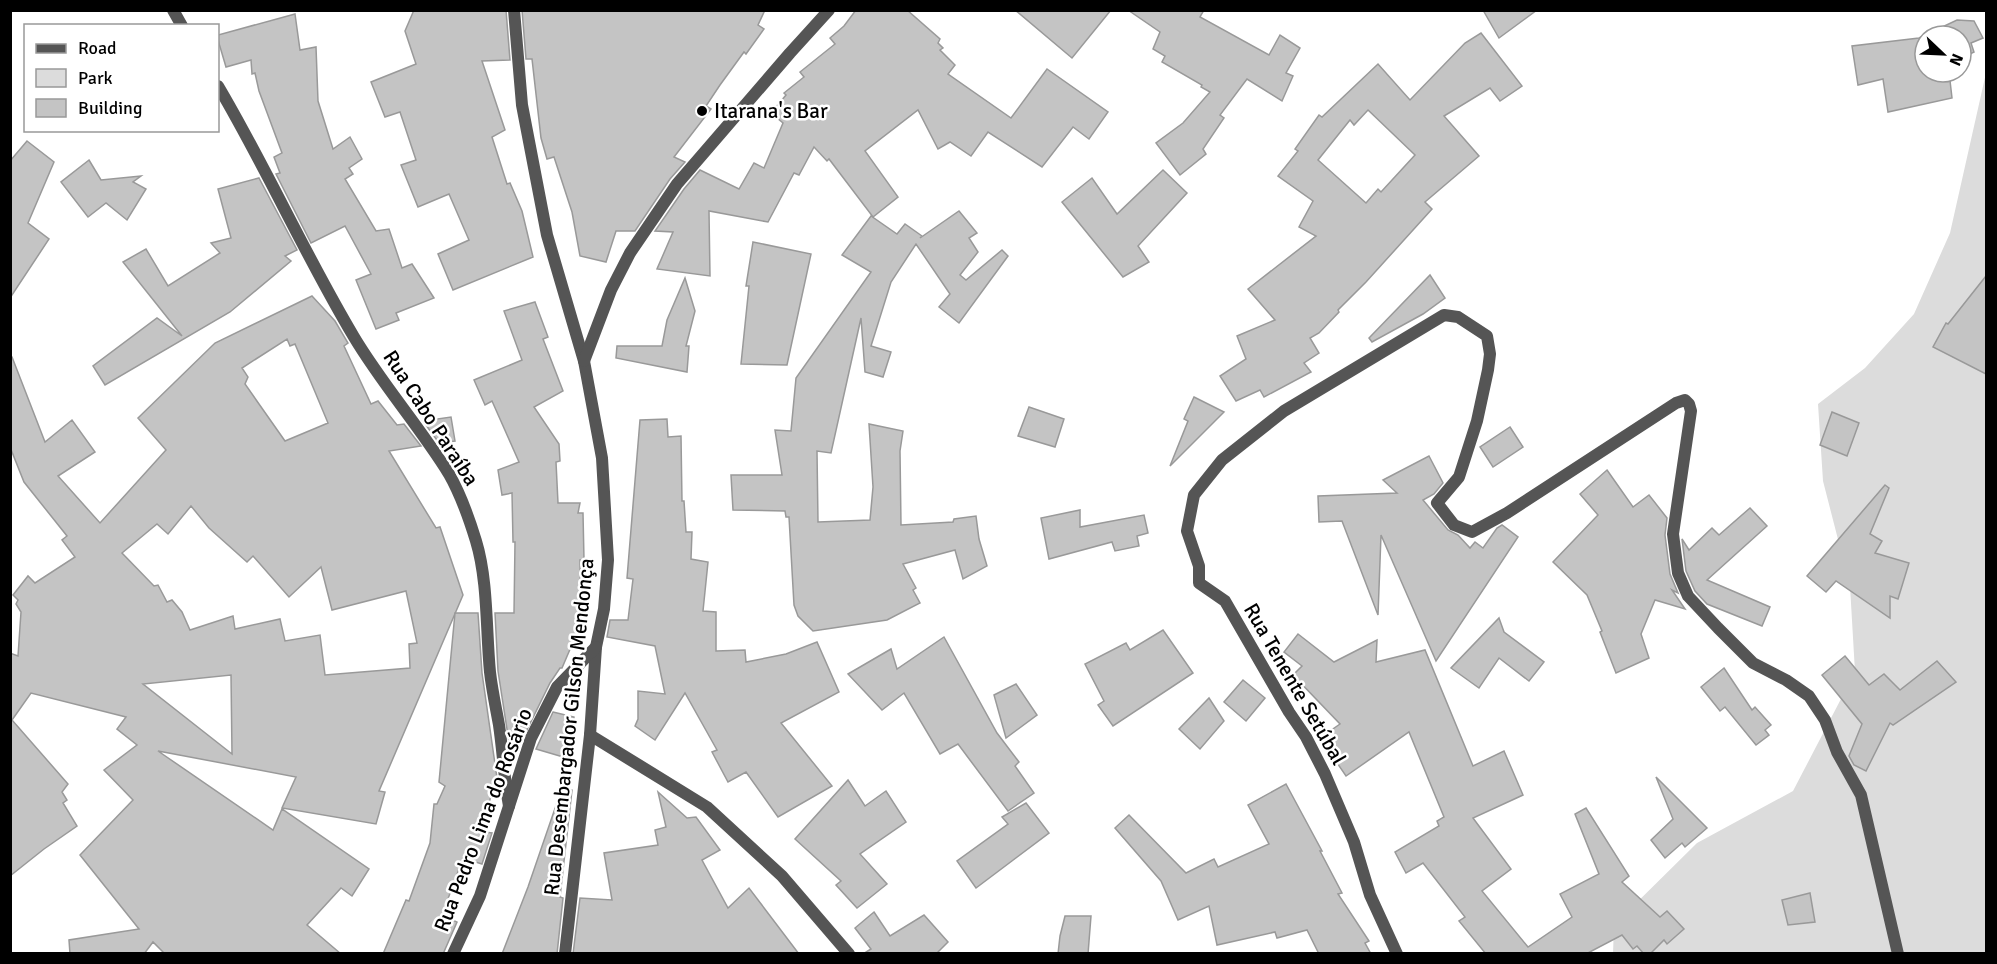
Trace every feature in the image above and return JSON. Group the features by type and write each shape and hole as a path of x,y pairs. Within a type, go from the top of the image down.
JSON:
{"street":[{"path":"173,10 181,24"},
{"name":"Rua Desembargador Gilson Mendonça","path":"514,10 522,105 548,234 584,361 603,458 608,560 604,609 596,647 590,735 565,954"},
{"path":"584,361 611,290 630,253 677,184 829,10"},
{"name":"Rua Cabo Paraíba","path":"219,88 250,142 308,258 355,339 449,475 466,509 477,545 482,578 490,673 500,728 502,769 509,806"},
{"name":"Rua Tenente Setúbal","path":"1397,954 1370,895 1354,842 1325,774 1306,737 1289,712 1225,601 1199,583 1199,566 1187,531 1194,495 1222,460 1284,411 1444,315 1458,317 1487,336 1490,354 1477,421 1459,477 1437,503 1454,525 1472,532 1507,513 1676,403 1685,400 1689,404 1691,411 1672,534 1678,573 1688,596 1718,628 1753,663 1786,680 1809,696 1825,720 1837,752 1861,795 1898,954"},
{"name":"Rua Pedro Lima do Rosário","path":"453,954 480,896 531,738 557,687 596,647"},
{"path":"590,735 707,807 782,876 849,954"}],"green space":[{"path":"1986,73 1986,953 1613,954 1614,925 1697,843 1793,791 1855,672 1850,586 1823,481 1818,404 1865,368 1914,314 1950,233"}],"building":[{"path":"414,10 506,10 510,60 482,61 505,130 492,137 507,184 510,183 522,211 533,257 453,290 438,254 469,240 449,194 418,207 401,165 416,160 400,112 385,117 371,82 416,64 405,31"},
{"path":"522,10 765,10 758,25 764,29 720,85 706,106 711,109 674,157 685,162 670,179 635,231 616,231 606,262 580,256 572,212 554,157 547,159 541,138 532,59 526,59"},
{"path":"856,10 907,10 940,39 938,43 943,48 940,50 955,65 948,74 1011,118 1047,69 1108,112 1089,139 1073,127 1042,167 988,132 971,156 950,142 938,149 918,110 865,151 898,197 873,217 829,159 827,161 814,147 799,175 794,173 768,222 709,211 710,276 657,269 673,232 655,231 684,189 700,170 739,189 754,163 764,168 783,123 771,113 786,95 784,93 804,77 800,72 835,44 830,38 844,26"},
{"path":"1015,10 1111,10 1072,58"},
{"path":"1128,10 1204,10 1200,17 1269,55 1280,35 1300,48 1286,73 1293,76 1282,101 1247,79 1220,115 1224,118 1203,149 1206,154 1180,175 1156,143 1183,123 1210,92 1162,62 1165,56 1153,49 1160,32"},
{"path":"1483,10 1537,10 1499,38"},
{"path":"295,14 300,50 316,47 318,101 333,149 350,137 362,159 349,168 353,174 345,179 376,231 389,229 402,268 412,264 434,298 396,313 399,320 376,329 356,280 371,274 345,226 311,243 276,174 280,173 274,157 282,153 259,91 255,73 252,74 251,60 226,67 219,43 219,35"},
{"path":"1957,20 1974,21 1983,38 1973,42 1973,24 1949,24"},
{"path":"1481,33 1522,86 1500,101 1490,88 1444,116 1479,156 1425,202 1432,209 1338,310 1339,312 1319,333 1310,338 1319,353 1304,363 1311,372 1264,397 1260,390 1236,401 1220,376 1246,359 1237,336 1275,320 1248,289 1316,236 1299,227 1313,201 1278,176 1298,151 1295,149 1319,115 1322,117 1378,64 1410,100 1465,43","holes":["1368,110 1415,155 1381,192 1378,189 1366,203 1318,160 1350,120 1354,125"]},
{"path":"1913,39 1913,84 1950,84 1952,98 1888,112 1883,79 1858,85 1852,46"},
{"path":"27,141 54,162 28,223 49,239 10,298 10,161"},
{"path":"89,160 101,180 141,176 133,182 146,189 127,220 106,203 88,217 61,182"},
{"path":"1163,170 1187,193 1138,246 1149,262 1123,277 1062,202 1092,178 1117,214"},
{"path":"259,178 297,250 285,256 291,261 230,312 105,385 93,366 157,318 182,336 123,262 146,249 168,286 220,253 211,243 231,238 218,189"},
{"path":"959,211 977,233 969,238 978,252 960,275 966,280 1002,250 1008,256 959,323 939,307 950,294 916,244 891,282 871,346 891,352 883,377 865,372 861,318 831,453 817,451 818,522 870,520 873,487 869,424 903,431 900,451 901,525 953,522 954,519 976,516 979,539 987,566 963,579 955,550 903,564 916,588 913,590 920,603 887,620 813,631 798,616 794,605 789,517 786,517 785,511 733,510 731,475 782,475 775,430 791,431 796,378 871,272 842,255 871,216 897,234 905,224 922,236 920,238"},
{"path":"753,242 811,254 787,365 741,364 749,286 746,286"},
{"path":"1430,275 1445,298 1423,314 1372,342 1369,338"},
{"path":"1986,276 1986,374 1933,347 1946,323 1948,324"},
{"path":"685,278 695,311 686,346 689,346 687,372 616,358 617,346 662,346 667,320"},
{"path":"312,296 335,321 348,343 344,346 371,404 378,401 397,425 404,424 421,446 389,451 436,528 440,527 463,595 379,791 385,792 376,824 282,808 296,777 158,751 273,830 282,809 369,869 352,896 341,888 307,925 341,954 165,954 153,942 144,954 70,954 69,940 139,929 80,855 133,800 104,770 137,745 117,729 126,717 31,693 12,720 68,784 62,792 67,800 63,803 77,826 10,876 10,653 18,656 21,612 16,604 18,600 13,595 28,576 35,583 75,557 62,540 67,536 24,482 10,447 10,357 12,357 45,442 72,420 95,452 58,476 100,523 166,450 138,418 215,343","holes":["287,339 290,346 295,344 328,423 285,441 245,384 248,377 242,368","191,506 209,528 247,562 253,556 289,597 321,567 332,610 406,591 417,643 409,644 410,668 325,675 320,635 285,641 280,619 235,629 233,616 190,630 182,612 172,600 167,602 158,585 154,586 122,553 157,524 168,534","231,675 232,754 143,684"]},
{"path":"535,302 548,337 543,339 563,391 534,407 559,444 560,461 556,462 558,503 580,503 578,513 583,513 584,560 580,560 581,640 574,640 562,668 550,683 520,744 511,755 498,671 495,613 514,613 515,542 513,542 512,493 502,495 498,470 519,462 492,401 485,405 474,380 522,360 504,311"},
{"path":"1194,397 1224,412 1170,466 1188,421 1184,419"},
{"path":"1029,407 1064,419 1055,447 1018,436"},
{"path":"1832,412 1859,423 1847,456 1820,445"},
{"path":"451,417 455,441 439,443 423,421"},
{"path":"667,419 668,437 681,436 682,501 684,501 686,532 692,532 691,559 708,562 703,611 716,612 716,651 745,650 746,662 786,654 817,642 839,692 781,723 832,786 778,817 746,772 728,782 712,752 717,750 685,693 655,740 635,726 638,719 638,691 665,694 655,646 607,637 610,620 628,620 633,579 627,578 640,420"},
{"path":"1510,427 1523,447 1493,467 1480,447"},
{"path":"1429,456 1443,483 1434,494 1423,500 1448,530 1458,535 1470,548 1475,542 1483,548 1497,528 1502,525 1518,537 1436,661 1381,535 1378,615 1342,521 1319,522 1318,496 1397,493 1383,480"},
{"path":"1607,470 1633,507 1649,495 1667,518 1665,535 1670,574 1678,593 1672,590 1685,609 1655,600 1641,634 1649,658 1616,673 1587,595 1553,562 1598,515 1580,494"},
{"path":"1885,485 1889,488 1870,534 1882,541 1875,553 1909,563 1898,599 1890,596 1890,618 1836,581 1826,592 1807,576"},
{"path":"1750,508 1767,526 1707,580 1770,607 1762,626 1707,604 1695,591 1686,571 1682,539 1689,550 1712,528 1719,535"},
{"path":"1080,510 1080,527 1144,515 1148,533 1137,536 1139,546 1115,551 1112,542 1049,559 1041,518"},
{"path":"455,613 478,613 482,673 497,778 494,782 484,832 492,833 482,864 463,858 442,915 457,922 443,954 383,954 406,900 409,901 430,843 434,804 437,804 445,786 439,782"},
{"path":"1499,618 1504,632 1544,662 1529,681 1499,658 1479,688 1451,668"},
{"path":"1163,630 1193,673 1113,726 1098,705 1104,701 1085,664 1126,643 1130,650"},
{"path":"1298,634 1334,662 1377,640 1376,662 1425,650 1473,766 1504,751 1523,795 1473,818 1511,869 1482,891 1528,947 1572,917 1560,894 1599,874 1575,814 1586,808 1629,876 1622,882 1660,917 1667,911 1684,929 1667,944 1664,940 1650,954 1644,954 1637,946 1633,949 1622,935 1586,954 1486,954 1459,921 1465,917 1423,863 1406,873 1395,852 1439,826 1437,821 1444,817 1409,732 1346,776 1320,738 1340,724 1293,675 1302,666 1284,652"},
{"path":"944,637 997,733 1019,762 1015,766 1034,793 1008,811 958,744 940,754 904,693 882,710 848,674 891,649 897,669"},
{"path":"1845,656 1869,685 1884,674 1900,690 1937,661 1956,682 1893,725 1890,723 1866,771 1854,765 1849,756 1862,724 1822,675"},
{"path":"1724,668 1752,710 1755,707 1771,725 1765,730 1769,735 1756,745 1725,707 1720,711 1701,687"},
{"path":"1243,680 1265,698 1246,721 1224,702"},
{"path":"1016,684 1037,715 1006,738 994,695"},
{"path":"1209,698 1224,721 1200,749 1179,729"},
{"path":"553,712 574,717 570,759 536,749"},
{"path":"1656,777 1707,828 1685,847 1682,843 1665,858 1651,840 1673,819"},
{"path":"848,780 865,806 886,791 906,822 860,854 887,884 857,908 836,885 841,881 795,839"},
{"path":"1286,784 1342,893 1338,894 1369,941 1365,943 1371,954 1319,954 1307,930 1277,938 1275,932 1217,945 1209,906 1178,920 1161,881 1115,828 1129,815 1186,873 1214,859 1218,867 1269,844 1248,805"},
{"path":"562,788 572,790 560,897 563,898 557,954 502,954 528,887"},
{"path":"658,792 687,818 696,817 720,850 702,860 728,908 749,888 799,954 573,954 580,898 612,900 604,853 658,845 655,830 666,827"},
{"path":"1026,803 1049,833 976,888 957,861 1008,824 1002,817"},
{"path":"1810,893 1815,922 1788,925 1782,900"},
{"path":"874,912 890,936 924,915 948,942 936,954 863,954 871,949 855,928"},
{"path":"1065,916 1091,916 1088,954 1058,954"}],"place":[{"name":"Itarana's Bar","path":"702,111"}]}
